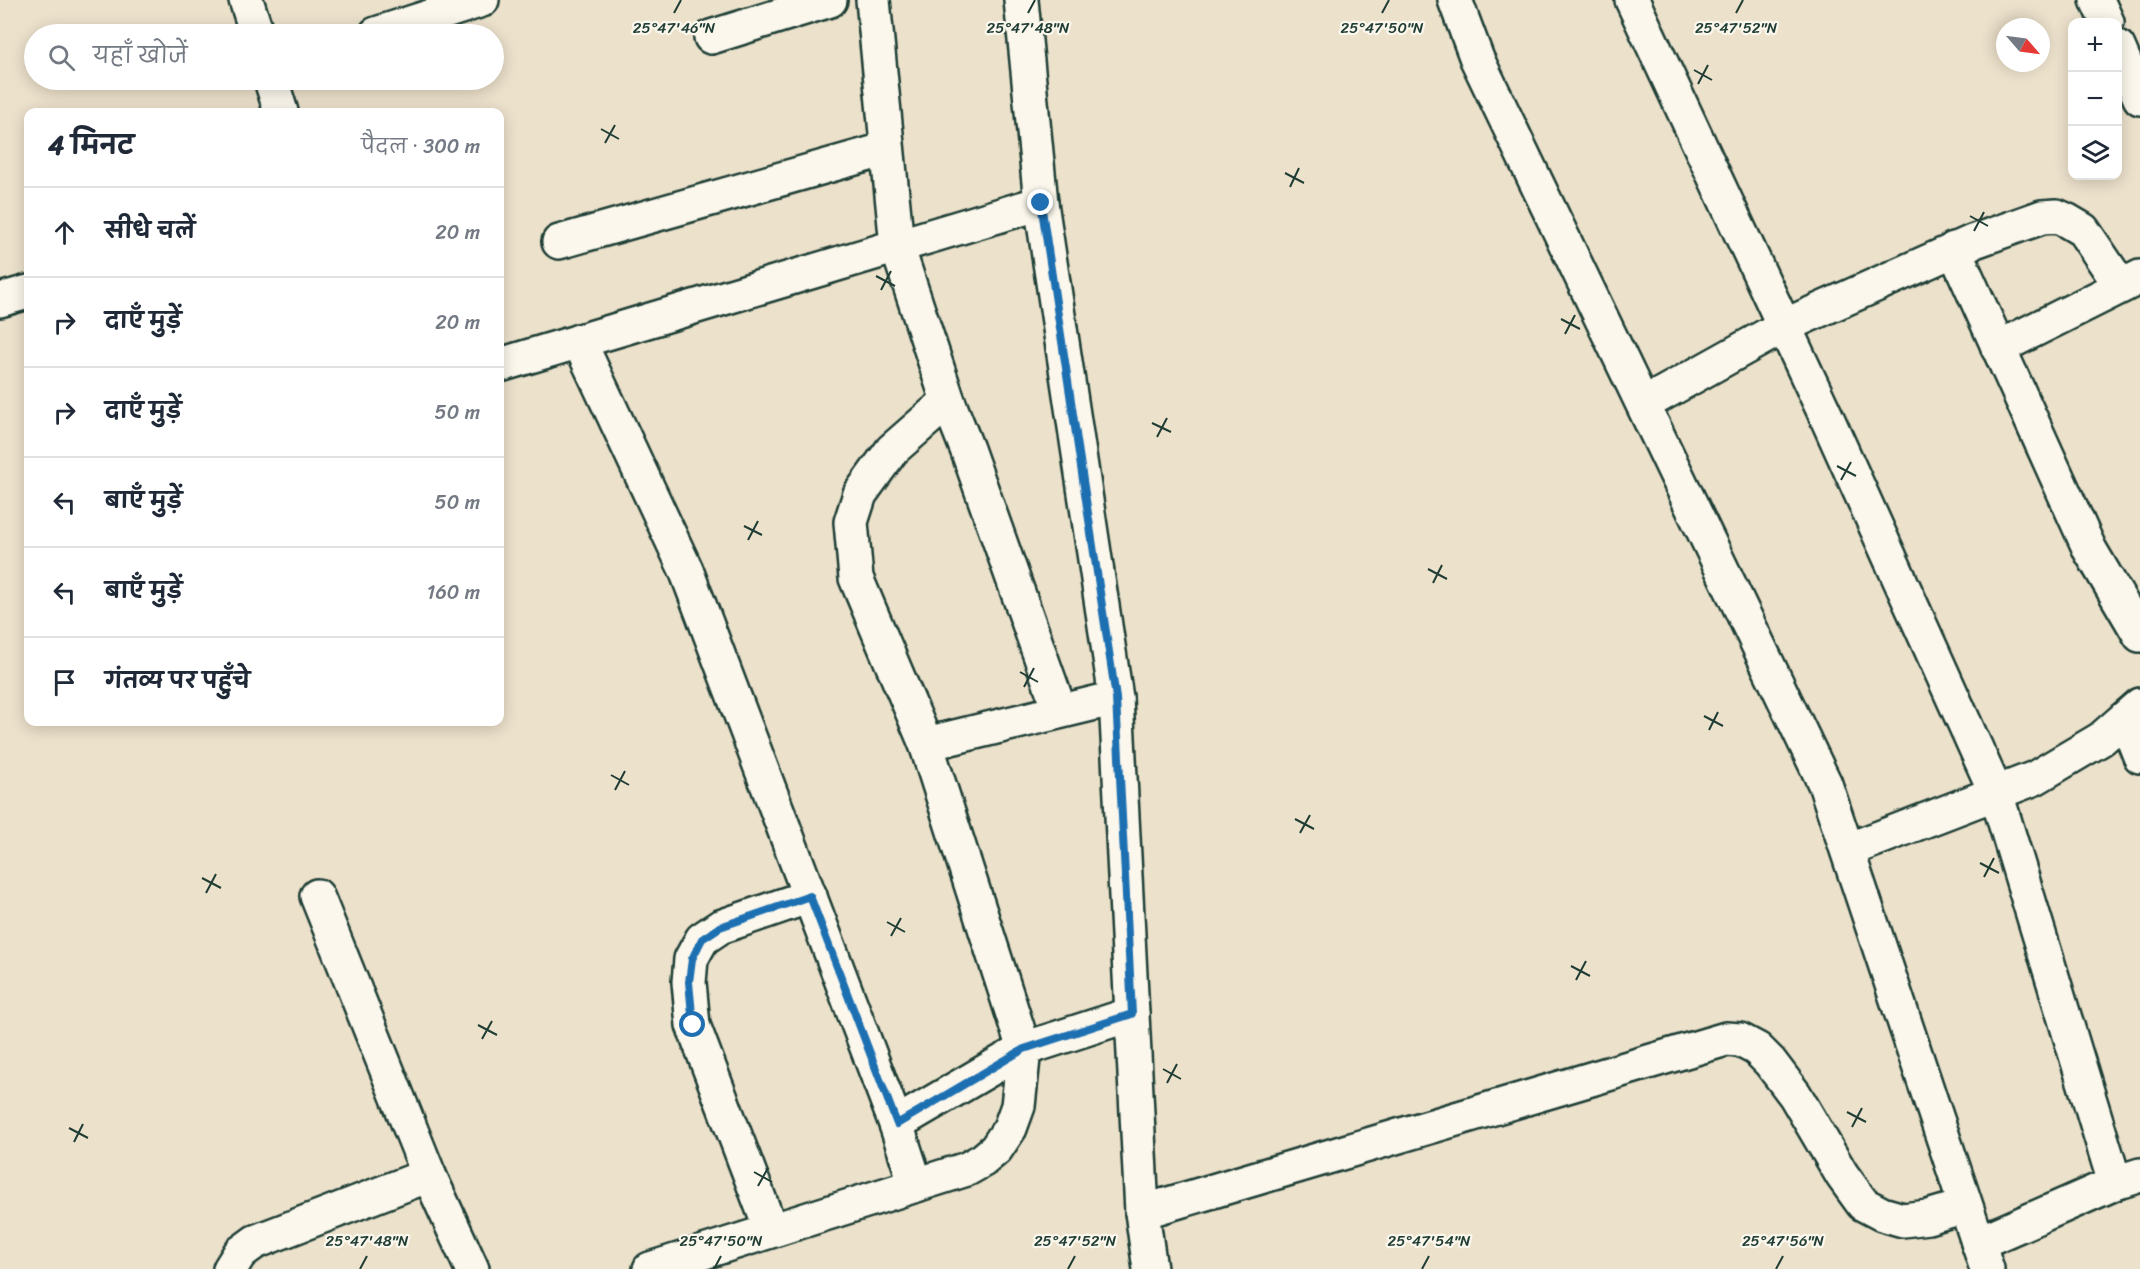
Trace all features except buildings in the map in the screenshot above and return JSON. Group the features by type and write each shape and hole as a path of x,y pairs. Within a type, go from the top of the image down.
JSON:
{"street":[{"path":"246,0 254,24"},
{"path":"401,24 446,6 482,0"},
{"path":"711,37 830,0"},
{"path":"873,0 897,246 948,401 1060,711"},
{"path":"1021,0 1041,203 1116,698 1142,1212 1150,1269"},
{"path":"1455,0 1477,59 1824,784 1848,850 1982,1256 2127,1179 1996,793 1784,326 1632,0"},
{"path":"2097,0 2105,18"},
{"path":"2122,56 2140,98"},
{"path":"274,90 280,108"},
{"path":"559,242 887,149"},
{"path":"504,363 1041,203"},
{"path":"1644,404 1784,326 1954,249 2042,217 2057,216 2083,230 2131,281 1998,348"},
{"path":"1954,249 2090,550 2140,635"},
{"path":"0,300 24,293"},
{"path":"579,341 686,570 897,1124 916,1185"},
{"path":"650,1269 967,1169 996,1149 1010,1128 1018,1106 1024,1049 926,744 856,578 851,522 860,494 892,450 948,401"},
{"path":"926,744 1116,698"},
{"path":"1848,850 2035,778 2101,739 2133,712"},
{"path":"2133,712 2140,756"},
{"path":"317,896 429,1175 472,1269"},
{"path":"771,1230 693,1025 689,982 692,959 702,939 720,927 810,896"},
{"path":"897,1124 1024,1049 1132,1014"},
{"path":"1142,1212 1726,1039 1740,1040 1757,1049 1770,1062 1795,1095 1842,1175 1863,1204 1882,1214 1903,1220 1928,1217 1965,1206"},
{"path":"230,1269 240,1252 255,1242 429,1175"}],"route":[{"path":"693,1025 689,982 692,959 702,939 720,927 810,896 897,1124 1024,1049 1132,1014 1116,698 1041,203"}]}
